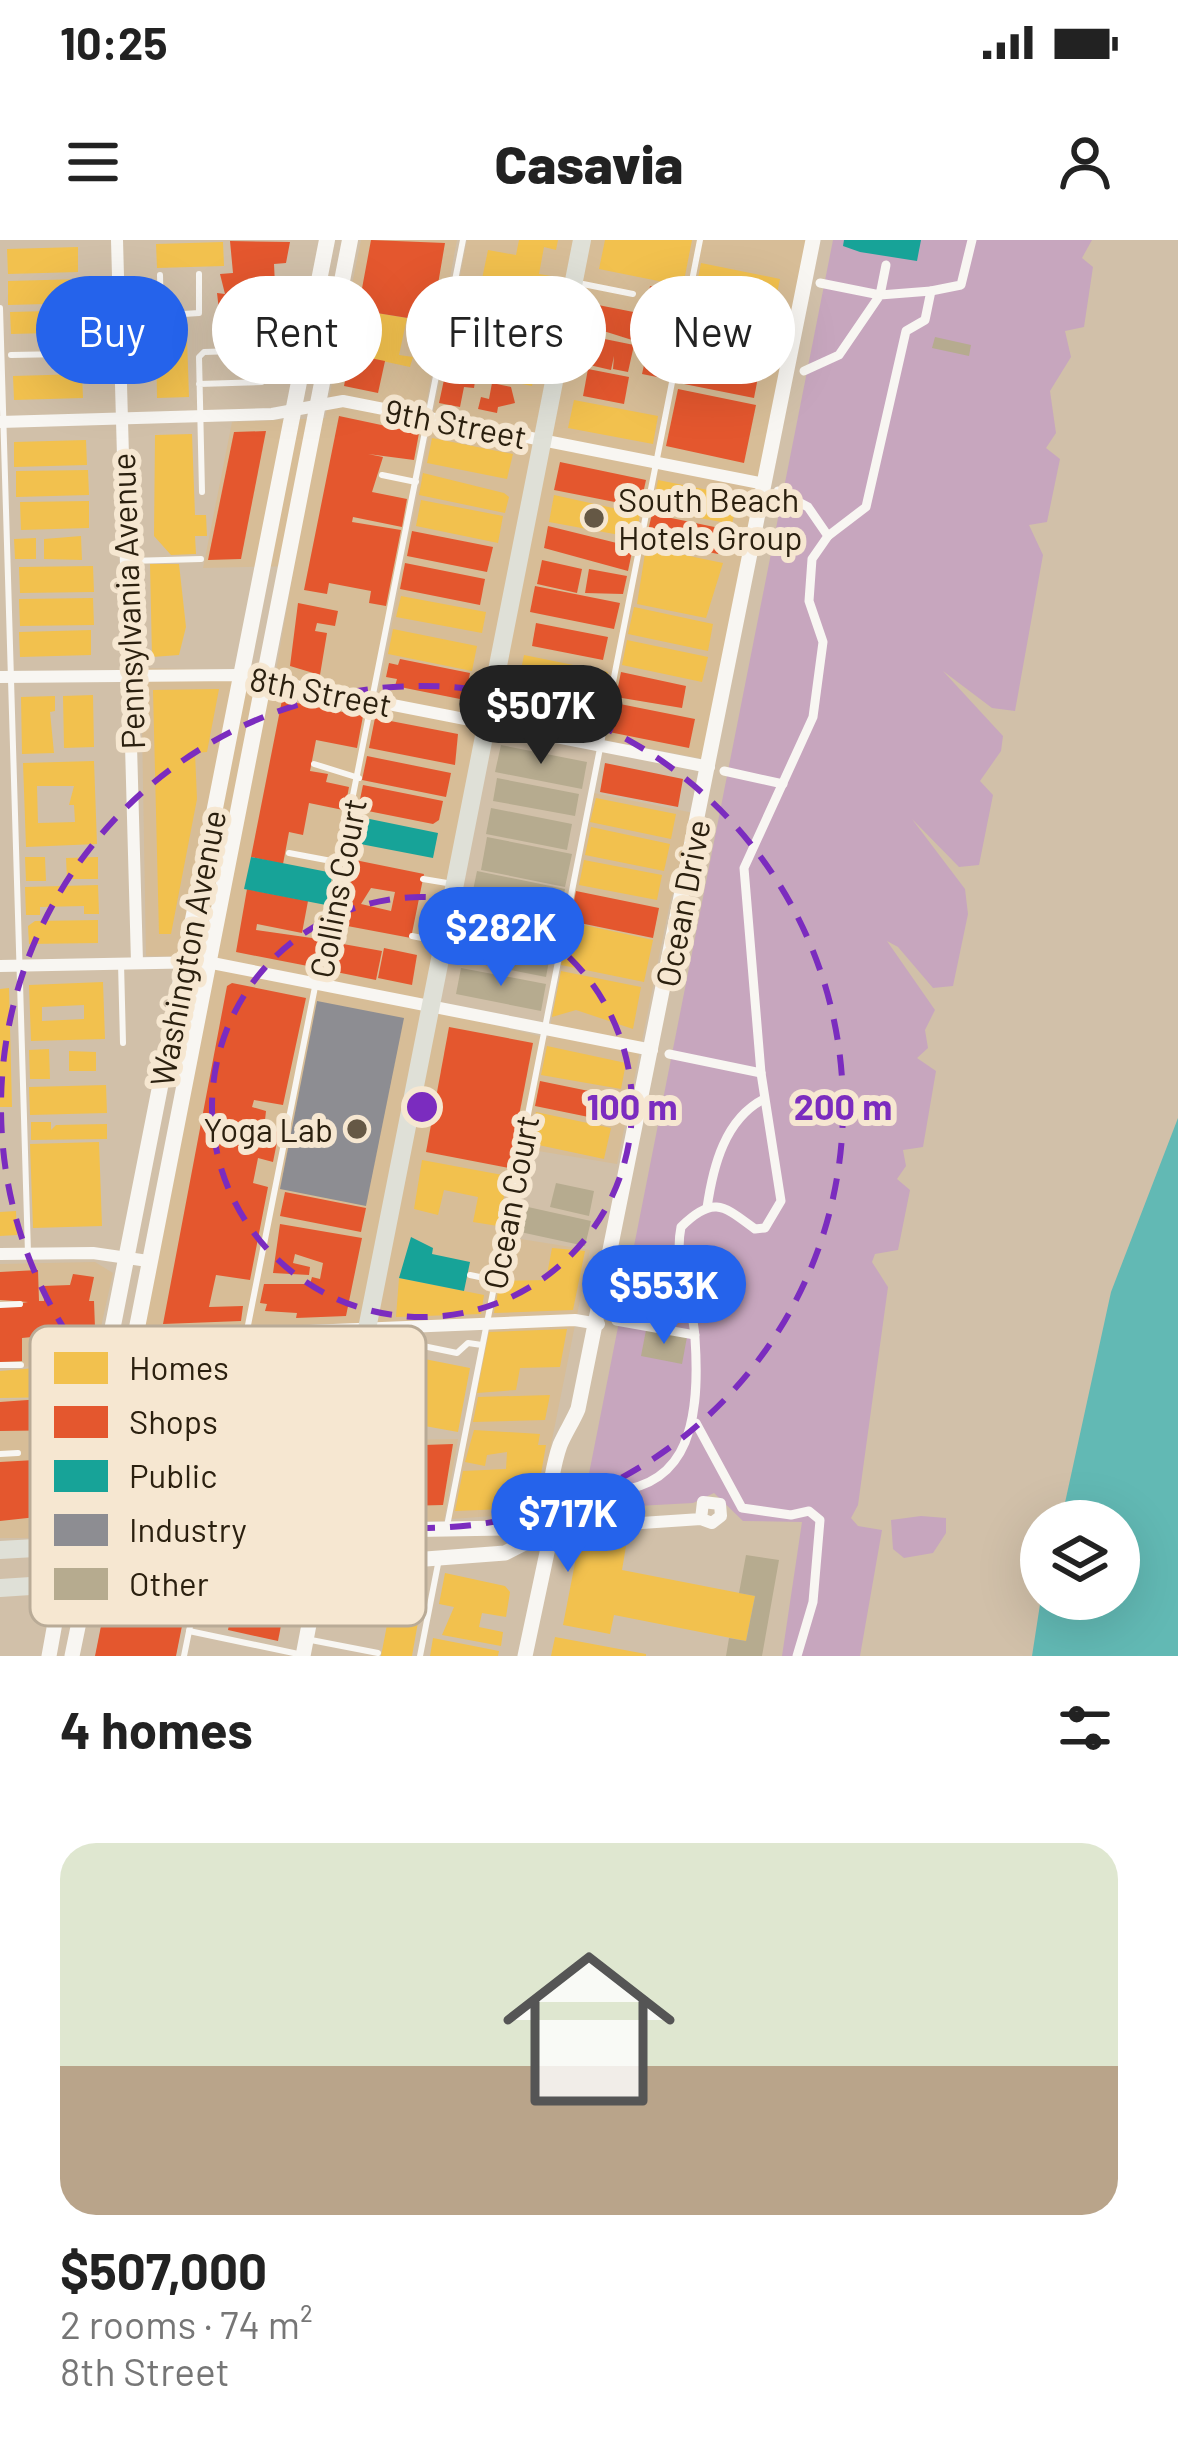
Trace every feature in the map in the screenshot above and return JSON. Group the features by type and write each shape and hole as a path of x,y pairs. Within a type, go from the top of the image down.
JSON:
{"main road":[{"name":"Washington Avenue","path":"113,1326 327,240"},
{"name":"Washington Avenue","path":"137,1326 350,240"},
{"path":"575,276 582,240"},
{"path":"367,1326 395,1228 432,1008 553,384"},
{"path":"0,1550 30,1548"},
{"path":"0,1588 30,1586"}],"street":[{"name":"Pennsylvania Avenue","path":"117,240 118,276"},
{"name":"Ocean Drive","path":"496,1527 528,1520 550,1499 560,1446 578,1409 607,1322 772,488 813,240"},
{"path":"820,283 880,295 961,285 972,240"},
{"path":"804,371 839,355 880,295 886,265"},
{"path":"578,1490 604,1493 648,1484 688,1447 695,1422 695,1335 677,1247 681,1227 707,1208 730,1208 755,1229 774,1220 781,1201 761,1073 744,868 813,718 824,642 809,602 812,559 828,536 866,507 906,331 925,320 931,291"},
{"name":"Pennsylvania Avenue","path":"121,384 137,962"},
{"name":"9th Street","path":"1,422 292,411 343,401 772,488"},
{"path":"772,488 808,507 828,536"},
{"name":"8th Street","path":"5,677 240,675 716,769"},
{"path":"716,769 783,784"},
{"path":"0,966 207,962 319,985 346,997 432,1008 761,1073"},
{"path":"707,1208 715,1160 743,1110 764,1099"},
{"path":"0,1254 148,1261"},
{"path":"391,1326 607,1322 695,1335"},
{"path":"695,1422 742,1508 791,1515 809,1511 822,1527 813,1602 797,1656"},
{"path":"426,1529 552,1529 701,1519"},
{"path":"426,1558 505,1553 552,1529"},
{"path":"525,1656 552,1529"},
{"name":"Washington Avenue","path":"49,1656 54,1626"},
{"name":"Washington Avenue","path":"72,1656 78,1626"}],"lane":[{"name":"Collins Court","path":"248,1326 464,240"},
{"name":"Ocean Court","path":"446,1528 700,240"},
{"path":"188,314 199,313 199,274"},
{"path":"0,308 5,677 28,1253"},
{"path":"200,384 262,382 267,374 261,350 204,352 200,384 202,492"},
{"path":"11,356 36,355"},
{"path":"382,475 416,482"},
{"path":"126,561 201,559"},
{"path":"314,764 358,778"},
{"path":"289,853 342,863"},
{"path":"423,879 457,885"},
{"path":"412,936 445,943"},
{"path":"121,963 123,1042"},
{"path":"470,1275 494,1280"},
{"path":"0,1305 20,1304"},
{"path":"426,1347 457,1353 468,1343 482,1345"},
{"path":"0,1365 21,1365"},
{"path":"0,1454 18,1454"},
{"path":"426,1625 439,1557"},
{"path":"184,1656 190,1626"},
{"path":"420,1656 426,1626"},
{"path":"189,1631 304,1650 378,1653"}],"shaded area":[{"path":"361,240 457,240 450,276 406,276 406,384 430,384 372,694 378,695 439,384 606,384 606,276 460,276 467,240 806,240 795,296 795,276 630,276 630,384 778,384 704,759 494,719 428,1009 548,1038 594,793 694,813 682,872 671,898 617,1164 526,1149 508,1237 590,1250 539,1505 532,1513 451,1519 490,1318 145,1326 214,957 146,956 141,668 276,671 294,566 203,568 232,422 325,418 332,384 382,384 382,276 354,276"},
{"path":"833,240 1092,240 1082,258 1093,267 1084,327 1065,331 1071,357 1050,391 1056,433 1046,448 1060,459 1047,522 1029,525 1043,555 1015,711 992,708 943,671 1003,736 1001,751 980,781 993,795 979,865 959,867 912,819 965,889 968,914 953,986 933,988 898,947 887,941 935,1010 925,1030 928,1048 917,1058 936,1071 923,1147 903,1150 906,1166 897,1179 910,1190 898,1250 875,1254 872,1262 888,1287 858,1505 851,1518 858,1526 882,1530 860,1656 782,1656 802,1522 743,1521 714,1493 693,1503 582,1509"},
{"path":"95,1262 113,1273 101,1326 30,1326 30,1366 0,1368 0,1264"},
{"path":"30,1399 30,1538 0,1538 0,1400"},
{"path":"426,1439 458,1439 444,1521 426,1521"},
{"path":"946,1518 946,1533 933,1553 904,1558 893,1549 891,1520"}],"water":[{"path":"1178,1118 1178,1656 1032,1656 1038,1620 1140,1620 1140,1500 1066,1500 1111,1292"}],"building: Homes":[{"path":"519,240 558,240 556,250 544,247 539,274 551,276 483,276 488,250 516,255"},
{"path":"605,240 692,240 685,276 634,276 599,269"},
{"path":"223,242 224,266 157,268 156,244"},
{"path":"78,247 78,272 8,274 7,249"},
{"path":"701,263 765,276 698,276"},
{"path":"36,280 36,304 8,305 8,281"},
{"path":"36,311 36,333 11,334 10,312"},
{"path":"382,314 406,318 399,355 406,356 406,366 382,361"},
{"path":"188,368 189,397 157,398 157,384 188,384"},
{"path":"36,375 36,384 82,384 83,398 14,400 13,376"},
{"path":"574,400 658,416 653,444 568,428"},
{"path":"192,434 195,515 206,515 207,536 195,536 196,554 171,555 154,536 155,435"},
{"path":"432,438 513,454 507,479 427,463"},
{"path":"86,440 87,465 14,467 14,442"},
{"path":"88,470 89,495 16,497 16,471"},
{"path":"423,473 504,493 509,497 505,513 419,495"},
{"path":"658,480 738,496 732,524 652,509"},
{"name":"South Beach Hotels Group","path":"554,495 640,514 636,538 549,522"},
{"path":"421,500 503,516 498,543 416,526"},
{"path":"89,501 89,528 21,530 20,502"},
{"path":"81,536 82,560 44,559 44,539"},
{"path":"36,538 36,559 15,559 14,539"},
{"path":"646,547 723,563 706,618 637,604"},
{"path":"150,564 179,564 186,627 179,655 152,657"},
{"path":"93,566 94,592 20,593 19,567"},
{"path":"401,596 486,612 482,633 396,617"},
{"path":"93,598 94,625 20,626 19,599"},
{"path":"634,607 713,624 708,651 628,634"},
{"path":"393,629 477,646 472,671 388,654"},
{"path":"91,630 91,655 20,657 19,632"},
{"path":"627,640 708,657 702,682 622,665"},
{"path":"524,655 608,672 601,705 561,697 563,690 551,687 545,715 513,709"},
{"path":"219,689 207,752 195,753 197,799 171,934 159,934 153,690"},
{"path":"93,695 94,747 64,748 63,696"},
{"path":"55,696 55,711 50,712 54,753 22,754 21,697"},
{"path":"94,761 97,844 26,847 23,763","holes":["37,786 74,786 69,805 74,805 75,822 38,823"]},
{"path":"596,798 676,814 671,839 590,822"},
{"path":"591,827 670,844 664,871 585,855"},
{"path":"25,857 45,857 46,881 26,881"},
{"path":"98,857 98,879 67,879 66,858"},
{"path":"584,860 662,875 657,900 579,885"},
{"path":"98,885 99,914 84,914 84,906 40,907 40,915 26,915 25,887"},
{"path":"98,920 98,943 29,944 28,926 35,921"},
{"path":"570,922 653,940 644,982 561,965"},
{"path":"561,971 641,987 633,1029 576,1010 552,1017"},
{"path":"103,982 105,1039 31,1041 29,985","holes":["84,1005 84,1019 42,1021 42,1007"]},
{"path":"9,988 12,1107 0,1107 0,989"},
{"path":"547,1046 626,1063 621,1089 541,1075"},
{"path":"49,1049 50,1079 30,1079 29,1050"},
{"path":"69,1051 96,1052 96,1071 69,1071"},
{"path":"106,1085 107,1113 30,1115 29,1087"},
{"path":"536,1112 611,1128 604,1159 529,1143"},
{"path":"31,1122 51,1122 51,1130 56,1125 107,1124 107,1139 31,1140"},
{"path":"99,1142 102,1226 33,1228 30,1144"},
{"path":"422,1160 508,1176 498,1226 473,1222 478,1197 444,1190 438,1215 414,1209"},
{"path":"16,1211 17,1235 0,1236 0,1212"},
{"path":"552,1248 585,1251 573,1310 494,1313 500,1281 546,1280"},
{"path":"399,1278 484,1295 481,1314 396,1317"},
{"path":"567,1329 560,1367 520,1368 516,1390 477,1393 489,1332"},
{"path":"426,1359 470,1368 458,1432 426,1426"},
{"path":"30,1368 30,1397 0,1398 0,1371"},
{"path":"550,1395 545,1420 473,1422 478,1397"},
{"path":"474,1430 540,1434 538,1445 546,1445 536,1503 528,1508 455,1511 463,1471 506,1469 507,1452 487,1455 485,1466 465,1462"},
{"path":"580,1537 626,1546 622,1570 755,1596 746,1641 614,1615 610,1634 563,1625"},
{"path":"445,1573 505,1586 510,1592 506,1617 482,1613 479,1627 503,1632 501,1646 442,1635 454,1607 439,1604"},
{"path":"387,1626 417,1626 412,1656 381,1656"},
{"path":"555,1637 646,1654 646,1656 551,1656"},
{"path":"433,1638 499,1651 498,1656 430,1656"}],"building: Shops":[{"path":"371,240 445,243 439,276 406,276 406,318 382,314 382,276 364,276"},
{"path":"230,241 290,242 286,263 274,264 275,276 220,274 233,273"},
{"path":"606,307 630,311 630,339 606,332"},
{"path":"606,339 630,344 628,372 613,369 614,356 611,370 606,369"},
{"path":"606,373 629,377 624,404 583,396 585,384 606,384"},
{"path":"344,384 380,384 378,393"},
{"path":"443,384 475,384 474,388 464,387 460,407 439,403"},
{"path":"492,384 497,384 511,387 515,403 498,407 497,413 478,409 481,397 489,399"},
{"path":"684,384 757,384 754,398"},
{"path":"678,389 756,405 744,463 666,446"},
{"path":"339,416 419,433 414,460 368,454 383,457 372,492 407,499 402,527 353,517 352,522 401,530 386,606 369,603 371,591 329,583 327,594 304,590"},
{"path":"266,431 241,559 208,560 234,432"},
{"path":"560,462 646,480 640,507 554,490"},
{"path":"652,514 724,529 718,554 646,539"},
{"path":"548,526 633,547 628,571 544,548"},
{"path":"412,531 493,547 487,572 407,556"},
{"path":"542,560 582,569 577,593 537,584"},
{"path":"405,563 485,579 480,605 400,589"},
{"path":"589,569 627,576 623,594 585,593"},
{"path":"535,586 620,603 614,629 530,612"},
{"path":"298,603 338,611 335,626 317,623 315,631 327,633 320,675 290,666"},
{"path":"536,623 608,637 603,660 532,646"},
{"path":"400,659 470,673 465,700 395,686 397,679 386,677 389,663 398,665"},
{"path":"621,672 686,686 682,708 616,697"},
{"path":"282,700 363,716 357,748 316,740 310,771 328,774 326,782 349,787 346,803 343,810 309,803 303,835 289,832 283,864 251,857"},
{"path":"615,703 695,719 689,748 609,732"},
{"path":"375,718 458,734 455,765 369,748"},
{"path":"367,756 451,773 446,797 362,780"},
{"path":"605,763 683,779 678,807 600,792"},
{"path":"363,785 443,801 439,820 433,824 358,809"},
{"path":"355,860 424,874 411,938 342,925","holes":["371,888 395,892 391,911 361,904"]},
{"path":"247,889 308,901 302,933 257,924 256,930 319,939 313,967 236,952"},
{"path":"576,891 659,908 653,938 570,921"},
{"path":"332,942 382,951 376,980 326,970"},
{"path":"384,948 417,955 412,985 378,978"},
{"path":"232,983 306,998 283,1105 254,1100 252,1107 266,1111 264,1129 279,1132 273,1162 258,1158 253,1183 268,1187 250,1280 216,1275 209,1307 243,1306 241,1321 163,1324 227,986"},
{"path":"449,1027 533,1043 509,1168 426,1152"},
{"path":"540,1081 618,1097 613,1122 535,1106"},
{"path":"285,1192 366,1208 361,1232 280,1216"},
{"path":"280,1224 362,1238 346,1316 296,1318 297,1313 265,1311 267,1304 260,1303 264,1284 310,1284 312,1277 320,1279 323,1263 295,1254 293,1263 310,1267 309,1275 273,1273"},
{"path":"38,1270 39,1301 44,1301 43,1286 70,1285 73,1274 94,1277 89,1301 94,1301 95,1326 30,1326 30,1337 22,1338 22,1361 0,1362 0,1307 28,1302 0,1300 0,1272"},
{"path":"30,1400 30,1431 0,1431 0,1402"},
{"path":"453,1444 443,1505 426,1505 426,1445"},
{"path":"30,1460 30,1518 0,1521 0,1462"},
{"path":"101,1626 182,1626 176,1656 95,1656"},
{"path":"229,1626 281,1626 278,1641 228,1630"}],"building: Public":[{"path":"844,240 921,240 917,261 860,252 843,246"},
{"path":"355,816 438,833 433,858 350,842"},
{"path":"251,857 333,873 326,905 244,889"},
{"path":"411,1237 433,1248 432,1254 470,1262 464,1291 399,1278"}],"building: Industry":[{"path":"317,1001 404,1018 366,1206 280,1189"}],"building: Other":[{"path":"935,337 971,345 969,356 932,348"},
{"path":"501,745 587,762 582,789 495,772"},
{"path":"497,778 579,794 575,816 493,801"},
{"path":"491,808 572,824 567,850 486,834"},
{"path":"487,837 572,854 565,887 481,870"},
{"path":"477,871 565,889 560,916 471,900"},
{"path":"473,903 557,921 552,945 468,928"},
{"path":"466,933 551,950 546,977 460,960"},
{"path":"461,968 546,984 541,1011 456,994"},
{"path":"556,1183 594,1191 589,1216 550,1207"},
{"path":"528,1207 591,1221 585,1246 511,1230 513,1221 524,1224"},
{"path":"646,1330 687,1337 682,1364 641,1356"},
{"path":"746,1555 779,1560 762,1656 726,1656 729,1638 746,1641 755,1596 739,1593"}],"place":[{"name":"South Beach Hotels Group","path":"594,518"},
{"name":"Yoga Lab","path":"357,1129"}]}
